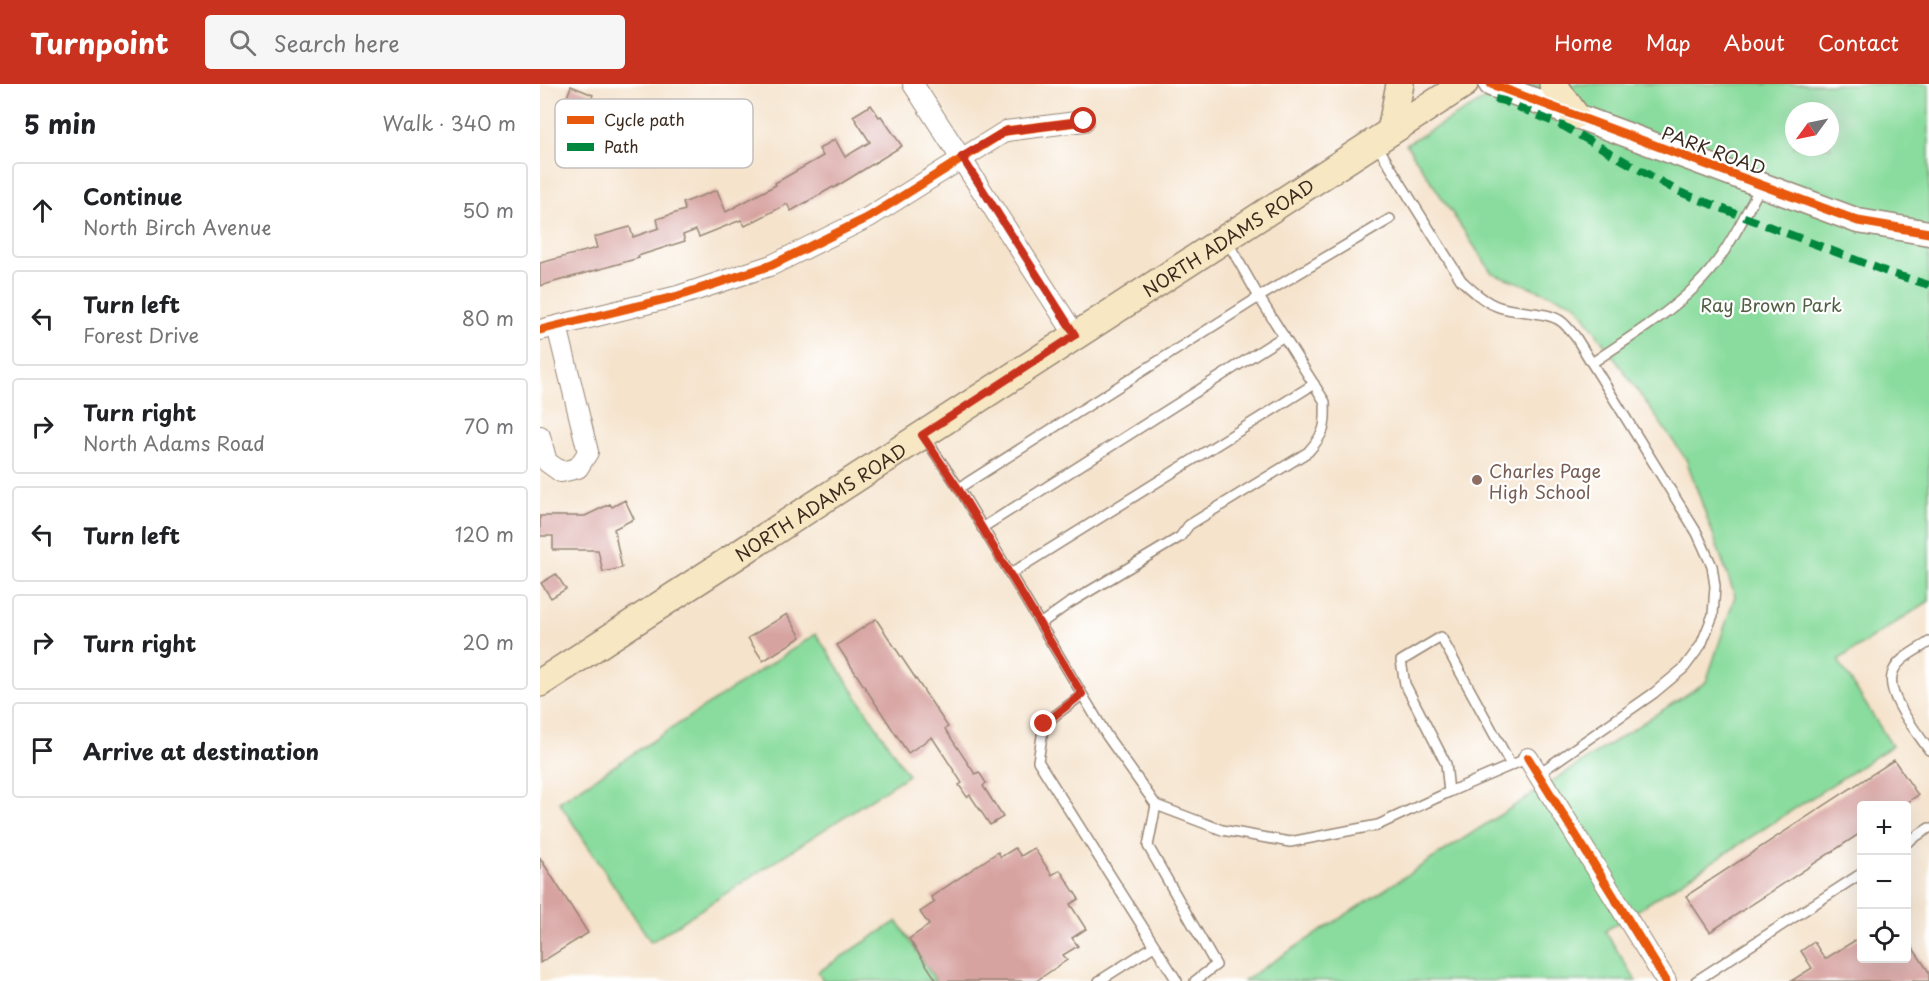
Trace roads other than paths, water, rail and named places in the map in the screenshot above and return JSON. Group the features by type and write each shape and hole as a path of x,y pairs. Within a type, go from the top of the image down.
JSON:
{"main road":[{"path":"1383,137 1400,84"},
{"name":"NORTH ADAMS ROAD","path":"540,683 1464,84"},
{"path":"1553,84 1575,116"}],"street":[{"path":"913,84 1075,335"},
{"name":"PARK ROAD","path":"1491,84 1858,221 1929,232"},
{"path":"540,436 547,462 561,472 578,468 588,452 549,328 678,296 772,265 870,217 1006,131 1084,121"},
{"path":"1526,766 1666,981"}],"lane":[{"path":"922,435 958,488 1107,736 1156,805 1222,830 1290,842 1378,825 1449,792 1526,766 1654,693 1684,668 1701,645 1713,615 1715,586 1712,566 1697,533 1575,336 1561,321 1497,307 1476,294 1461,280 1383,137"},
{"path":"1592,363 1639,331 1697,286 1730,243 1761,185"},
{"path":"958,488 1259,297 1390,219"},
{"path":"1040,624 1068,604 1180,537 1189,525 1308,452 1321,437 1326,420 1325,402 1259,297 1225,237"},
{"path":"982,528 1284,336"},
{"path":"1010,574 1314,384"},
{"path":"1449,792 1446,764 1405,684 1401,661 1441,637 1526,766"},
{"path":"1929,642 1901,661 1893,671 1891,684 1893,695 1929,750"},
{"path":"1082,694 1044,724 1038,761 1177,981"},
{"path":"1156,805 1148,846 1216,965 1195,981"},
{"path":"1911,840 1929,828"},
{"path":"1696,981 1857,876"},
{"path":"1098,981 1154,946"}],"place":[{"name":"Charles Page High School","path":"1477,480"}],"park label":[{"name":"Ray Brown Park","path":"1771,304"}]}
